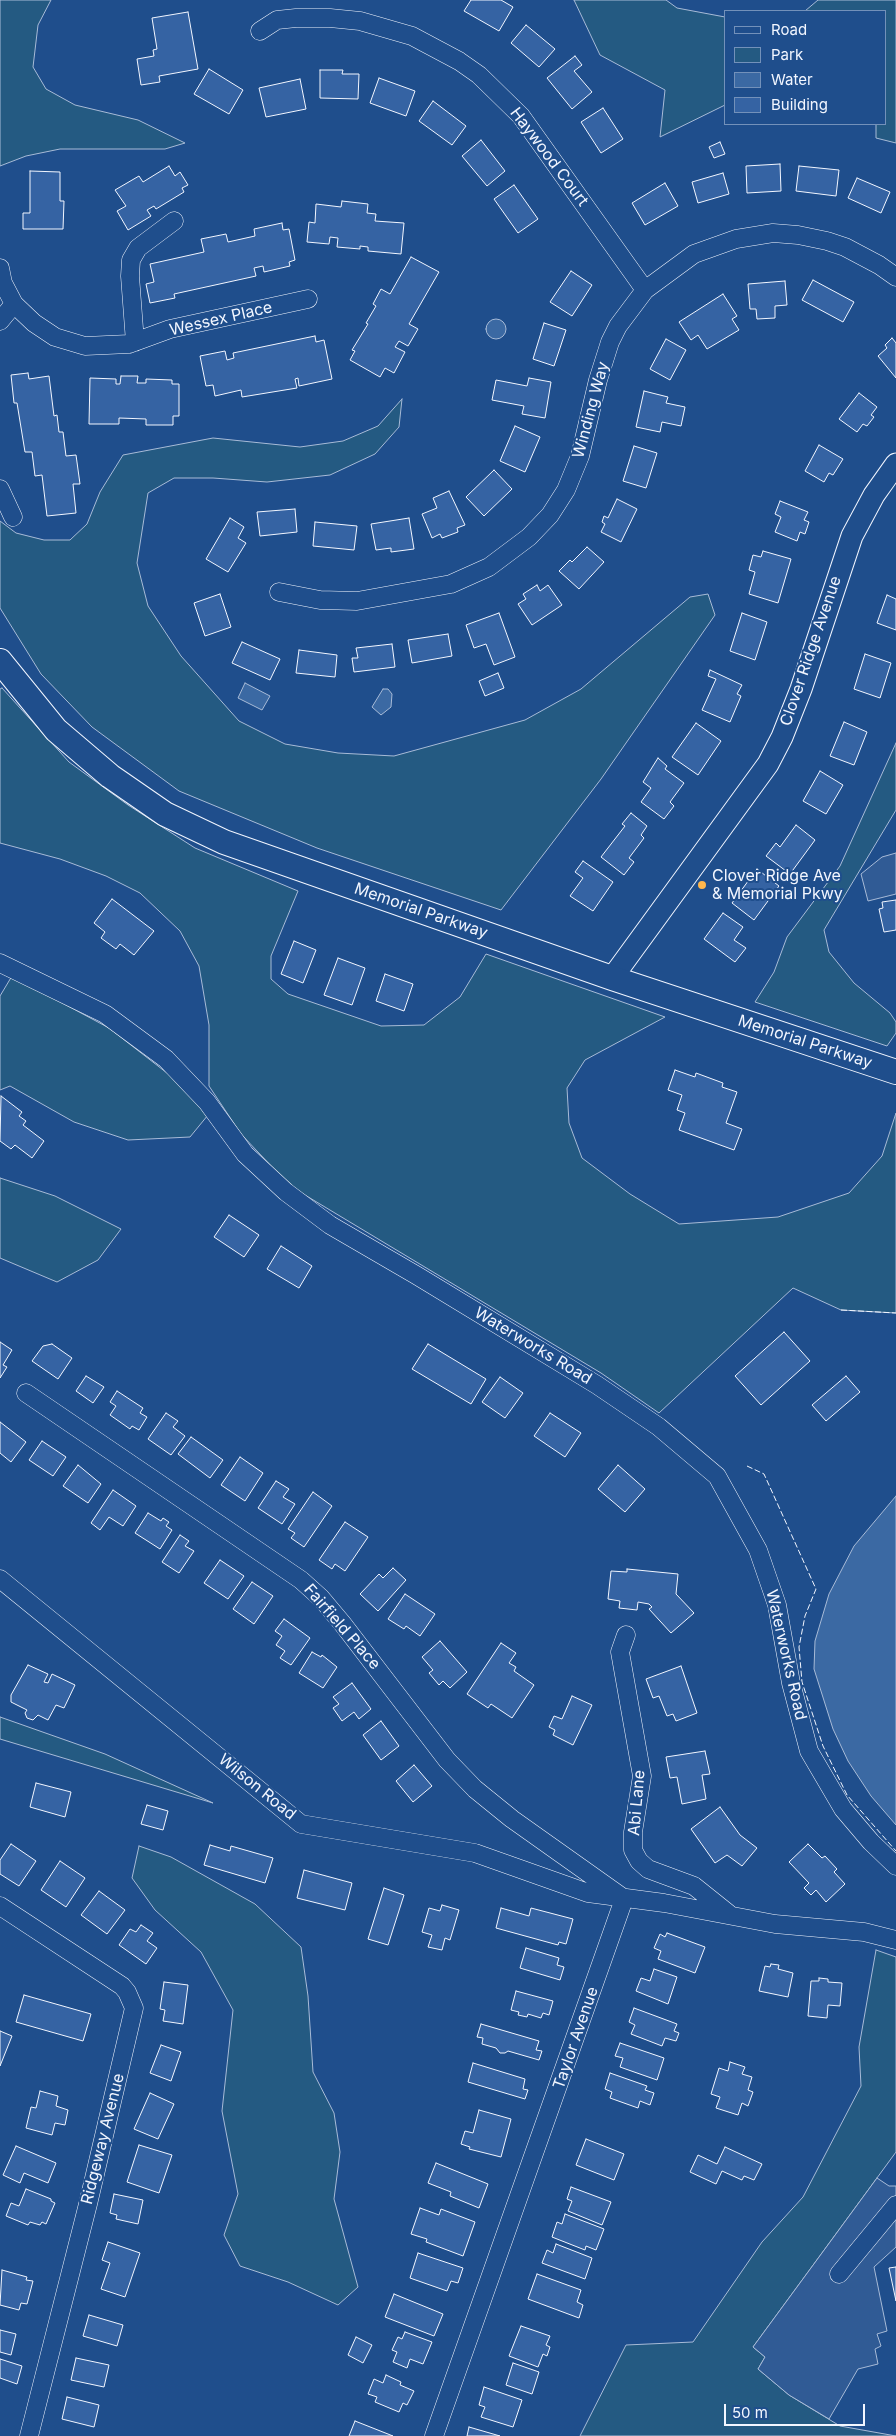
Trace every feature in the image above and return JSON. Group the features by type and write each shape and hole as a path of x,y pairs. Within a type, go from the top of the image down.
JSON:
{"main road":[{"name":"Memorial Parkway","path":"0,661 56,730 110,776 165,814 224,842 612,978 896,1072"}],"street":[{"name":"Haywood Court","path":"260,31 277,20 296,18 330,18 360,21 412,36 479,74 521,116 645,290"},
{"path":"136,342 130,276 131,260 138,248 174,221"},
{"name":"Winding Way","path":"279,592 320,600 356,601 451,584 489,567 529,537 550,515 566,490 580,456 598,380 610,342 630,307 645,290 677,265 706,249 736,239 773,233 827,241 860,255 896,277"},
{"name":"Wessex Place","path":"0,268 3,283 14,304 34,324 55,337 85,346 106,346 136,342 170,329 308,299"},
{"path":"0,321 14,304"},
{"name":"Clover Ridge Avenue","path":"612,978 768,764 782,737 801,689 852,536 874,495 896,464"},
{"path":"0,489 13,516"},
{"name":"Waterworks Road","path":"0,963 105,1014 166,1059 207,1102 245,1154 286,1192 330,1225 597,1385 659,1427 717,1476 758,1550 777,1605 791,1683 808,1751 842,1809 871,1842 896,1866"},
{"name":"Fairfield Place","path":"26,1393 301,1580 321,1598 342,1622 447,1760 475,1789 512,1819 624,1899"},
{"name":"Wilson Road","path":"0,1579 302,1824 474,1853 588,1893 624,1899"},
{"name":"Abi Lane","path":"626,1635 620,1652 642,1776 633,1832 633,1850 639,1861 648,1869 694,1886 733,1917"},
{"path":"624,1899 664,1902 733,1917 793,1927 864,1932 896,1940"},
{"name":"Taylor Avenue","path":"434,2436 545,2127 624,1899"},
{"name":"Ridgeway Avenue","path":"0,1906 122,1986 127,1992 134,2008 86,2211 29,2436"},
{"path":"839,2274 896,2205"}],"green space":[{"path":"0,0 51,0 38,25 33,67 46,89 75,105 138,120 185,143 165,149 60,149 26,156 0,166"},
{"path":"574,0 666,0 677,8 724,17 724,105 660,137 665,90 600,55"},
{"path":"818,0 896,0 896,143 876,138 876,125 886,125 886,10 806,10"},
{"path":"402,399 399,427 375,454 330,475 267,482 213,478 174,478 148,493 137,563 148,606 181,656 239,721 285,744 338,753 394,756 525,720 581,689 690,597 708,594 715,615 601,779 501,910 317,848 179,791 92,727 41,674 0,608 0,521 16,533 44,540 70,540 87,524 100,492 123,455 213,438 300,447 343,441 378,426"},
{"path":"2,688 69,762 128,805 195,848 298,891 271,956 271,979 288,994 381,1026 424,1025 460,997 486,954 665,1017 585,1060 567,1088 569,1123 582,1158 630,1194 679,1224 778,1217 849,1193 882,1156 896,1113 896,1313 841,1310 793,1288 659,1413 601,1373 290,1186 241,1134 209,1086 209,1025 199,966 180,931 140,893 106,876 60,859 0,843 0,689"},
{"path":"896,743 896,810 824,930 829,952 854,983 890,1013 896,1022 896,1033 887,1046 755,1002 774,972 787,937 840,866"},
{"path":"12,976 109,1028 176,1080 208,1115 190,1137 128,1140 74,1122 10,1086 0,1090 0,996"},
{"path":"0,1178 55,1196 121,1229 98,1260 57,1282 0,1258"},
{"path":"0,1717 105,1754 213,1803 0,1739"},
{"path":"139,1846 171,1857 255,1904 301,1947 308,1996 313,2072 334,2113 340,2152 334,2199 358,2287 338,2305 288,2282 240,2266 224,2235 238,2194 222,2111 233,2010 201,1952 155,1910 132,1878"},
{"path":"876,1950 896,1957 896,2152 753,2347 765,2357 758,2369 789,2395 840,2426 896,2436 580,2436 626,2345 693,2342 762,2242 803,2197 861,2086 859,2047"}],"shaded area":[{"path":"896,853 896,894 868,901 861,874 882,857"},
{"path":"877,2178 889,2186 896,2186 896,2247 874,2267 887,2331 877,2334 881,2346 875,2349 878,2364 858,2369 829,2419 789,2395 758,2369 765,2357 753,2347"}],"water":[{"path":"496,319 503,322 506,329 503,336 496,339 489,336 486,329 489,322"},
{"path":"245,683 270,696 262,710 238,698"},
{"path":"383,689 388,689 392,694 391,707 381,715 372,707"},
{"path":"896,1496 896,1825 871,1796 848,1761 833,1729 814,1669 815,1641 829,1594 854,1546"}],"building":[{"path":"471,0 501,0 513,7 499,31 464,11"},
{"path":"188,12 198,69 159,76 160,82 141,85 137,59 154,56 153,50 157,49 152,18"},
{"path":"526,25 555,49 539,67 511,43"},
{"path":"575,56 582,65 574,71 592,92 572,109 547,78"},
{"path":"209,69 243,90 229,114 194,94"},
{"path":"320,70 343,70 342,74 359,74 358,99 320,98"},
{"path":"379,78 415,91 406,116 370,103"},
{"path":"300,79 306,109 266,117 259,88"},
{"path":"433,101 466,126 452,145 419,121"},
{"path":"603,108 623,139 601,153 581,122"},
{"path":"481,140 505,171 487,186 462,156"},
{"path":"720,142 725,154 714,158 709,147"},
{"path":"780,164 781,191 747,193 746,166"},
{"path":"169,166 175,176 180,172 188,185 182,188 184,192 156,209 154,206 147,210 151,216 128,230 117,211 126,206 115,190 139,176 143,182"},
{"path":"799,166 839,170 836,196 796,191"},
{"path":"30,171 60,172 60,201 64,201 63,229 23,229 23,213 30,213"},
{"path":"723,173 729,194 698,203 692,182"},
{"path":"857,178 890,192 881,213 848,198"},
{"path":"665,183 678,206 645,225 632,203"},
{"path":"514,185 538,219 518,233 494,199"},
{"path":"342,201 368,204 367,213 376,214 375,221 404,223 401,254 368,251 368,247 360,246 360,249 337,247 338,238 330,237 329,244 307,242 309,222 315,223 316,204 341,207"},
{"path":"282,223 283,230 289,229 295,260 289,262 290,266 264,272 263,266 254,268 256,276 174,294 175,298 150,303 146,284 154,282 150,264 204,252 201,239 226,234 228,242 255,236 254,229"},
{"path":"411,257 439,272 409,324 418,329 408,346 399,341 395,347 405,352 394,373 385,368 380,377 350,360 355,351 352,350 368,324 366,323 376,306 373,304 381,289 390,294"},
{"path":"571,271 592,285 572,316 550,302"},
{"path":"813,280 854,302 843,322 802,300"},
{"path":"785,281 787,305 775,306 775,318 757,319 756,309 750,309 748,284"},
{"path":"723,294 737,316 732,319 739,330 707,349 698,335 691,340 679,322"},
{"path":"544,323 566,330 554,366 533,359"},
{"path":"315,336 316,342 324,340 332,379 299,386 298,378 295,379 297,388 242,397 241,390 215,396 213,385 206,386 200,356 225,351 227,360 234,358 233,353"},
{"path":"892,338 896,343 896,378 878,356 887,348 885,345"},
{"path":"666,339 686,350 670,380 650,369"},
{"path":"28,373 29,379 49,376 54,416 57,415 59,432 63,432 66,456 76,455 80,484 73,484 76,513 47,516 42,475 35,476 32,452 25,452 17,403 14,403 11,375"},
{"path":"121,376 138,376 137,383 146,383 146,379 172,380 172,384 179,384 179,416 173,416 173,425 146,425 146,419 119,418 119,424 89,424 90,378 116,379 116,384 120,384"},
{"path":"529,378 551,382 545,418 522,414 524,406 492,400 496,380 527,386"},
{"path":"644,391 668,397 666,403 685,407 681,426 662,422 660,432 636,427"},
{"path":"859,393 877,407 871,415 874,417 867,426 863,424 857,432 839,419"},
{"path":"515,426 540,437 525,472 500,461"},
{"path":"819,445 843,459 833,475 829,473 824,482 805,471"},
{"path":"634,446 657,453 646,488 623,481"},
{"path":"494,470 512,489 484,516 466,497"},
{"path":"449,491 465,525 457,528 458,532 442,538 440,534 432,538 422,514 437,508 433,498"},
{"path":"617,499 637,509 621,542 601,532 605,524 602,522 604,516 608,518"},
{"path":"780,501 808,512 804,520 809,522 805,534 800,532 797,541 775,532 781,517 775,514"},
{"path":"295,509 297,532 260,536 257,512"},
{"path":"230,518 244,527 238,538 246,543 228,572 206,559"},
{"path":"409,518 414,549 391,552 391,548 376,550 371,524"},
{"path":"315,522 357,526 354,550 313,546"},
{"path":"587,547 604,562 579,589 559,571 570,560 572,562"},
{"path":"763,551 791,559 778,603 749,594 755,572 749,570 753,555 761,557"},
{"path":"537,585 540,591 548,585 562,605 532,625 518,604 526,599 523,594"},
{"path":"220,594 231,627 205,636 194,603"},
{"path":"887,595 896,599 896,630 877,623"},
{"path":"499,613 515,657 494,665 486,644 474,648 466,625"},
{"path":"742,613 767,622 755,660 730,651"},
{"path":"448,634 452,656 412,663 408,640"},
{"path":"242,642 280,659 270,680 232,663"},
{"path":"392,644 395,667 354,672 352,658 358,658 356,648"},
{"path":"299,650 337,655 335,677 296,673"},
{"path":"865,654 891,663 880,698 854,689"},
{"path":"710,670 742,685 737,694 741,696 730,722 702,710 716,679 708,676"},
{"path":"498,673 504,688 485,696 479,681"},
{"path":"844,722 867,732 854,765 830,756"},
{"path":"696,723 721,741 698,775 672,757"},
{"path":"658,758 667,766 665,769 684,783 670,802 674,806 664,819 641,802 651,788 643,782"},
{"path":"820,771 843,785 826,814 803,801"},
{"path":"631,813 647,826 641,835 644,838 629,858 634,862 624,875 601,857 625,826 622,824"},
{"path":"796,825 815,840 790,874 766,856 776,843 780,847"},
{"path":"583,861 613,882 593,911 570,896 583,878 575,872"},
{"path":"757,869 779,886 754,920 732,903"},
{"path":"112,899 154,931 134,955 120,944 116,949 101,938 105,932 94,923"},
{"path":"896,900 896,930 884,932 879,909 883,908 882,902"},
{"path":"723,913 743,927 734,940 746,948 735,962 704,939"},
{"path":"294,941 316,950 303,983 281,974"},
{"path":"338,958 365,968 352,1005 324,995"},
{"path":"385,974 413,984 404,1011 376,1001"},
{"path":"675,1070 695,1077 696,1073 723,1083 722,1087 737,1092 726,1123 742,1129 734,1150 679,1130 685,1113 677,1110 682,1095 668,1090"},
{"path":"1,1096 22,1112 19,1116 26,1121 23,1125 44,1141 32,1158 15,1145 11,1149 0,1141"},
{"path":"229,1215 259,1235 244,1257 214,1237"},
{"path":"281,1246 312,1266 299,1288 267,1269"},
{"path":"784,1332 810,1361 761,1405 735,1376"},
{"path":"0,1342 12,1350 3,1365 7,1367 0,1378"},
{"path":"52,1344 72,1358 58,1379 32,1361 43,1346"},
{"path":"428,1344 486,1379 471,1404 412,1369"},
{"path":"86,1376 104,1387 93,1403 76,1391"},
{"path":"846,1376 860,1392 826,1421 812,1405"},
{"path":"500,1377 523,1393 505,1418 482,1402"},
{"path":"117,1391 143,1408 140,1413 147,1417 139,1430 132,1426 130,1429 110,1415 116,1406 110,1402"},
{"path":"166,1413 178,1421 173,1427 185,1436 171,1455 148,1439"},
{"path":"550,1413 581,1433 565,1457 534,1436"},
{"path":"0,1422 26,1442 11,1462 0,1453"},
{"path":"191,1437 223,1460 210,1478 178,1454"},
{"path":"42,1441 66,1457 53,1476 29,1460"},
{"path":"240,1457 263,1473 245,1501 221,1485"},
{"path":"78,1465 101,1484 88,1503 63,1486"},
{"path":"618,1465 645,1489 625,1512 598,1489"},
{"path":"276,1481 289,1489 283,1497 295,1504 282,1524 258,1508"},
{"path":"113,1490 136,1506 123,1526 109,1517 100,1530 91,1523"},
{"path":"313,1492 332,1506 304,1547 291,1538 295,1533 288,1529"},
{"path":"148,1513 161,1521 163,1518 169,1522 166,1526 172,1530 160,1549 135,1533"},
{"path":"345,1522 368,1537 345,1571 335,1564 332,1569 319,1560"},
{"path":"180,1535 189,1541 185,1546 194,1551 179,1573 162,1562"},
{"path":"220,1560 244,1576 228,1599 204,1583"},
{"path":"393,1568 406,1580 378,1611 360,1594 379,1574 383,1578"},
{"path":"627,1569 678,1574 676,1594 694,1613 671,1633 649,1609 652,1607 649,1604 638,1602 637,1610 619,1608 620,1601 608,1599 611,1571 627,1572"},
{"path":"252,1582 273,1596 254,1624 233,1609"},
{"path":"405,1594 435,1614 420,1636 406,1626 404,1629 388,1619"},
{"path":"284,1619 310,1638 291,1665 280,1658 285,1651 276,1645 282,1636 275,1631"},
{"path":"440,1641 467,1672 450,1688 443,1681 439,1685 429,1673 433,1670 422,1657"},
{"path":"501,1643 516,1653 509,1663 516,1667 514,1671 534,1685 512,1718 491,1704 488,1708 467,1694"},
{"path":"312,1652 321,1657 322,1655 337,1667 323,1688 299,1673"},
{"path":"28,1665 48,1674 44,1682 48,1683 52,1674 75,1685 64,1708 56,1705 48,1720 38,1715 33,1720 27,1718 25,1713 27,1710 11,1702 11,1695"},
{"path":"681,1666 697,1713 676,1721 673,1714 667,1716 659,1696 653,1698 646,1679"},
{"path":"352,1683 371,1709 359,1719 354,1712 342,1721 333,1708 339,1704 333,1697"},
{"path":"572,1696 592,1705 573,1745 553,1735 555,1730 549,1727 554,1716 562,1719"},
{"path":"381,1721 399,1746 381,1760 363,1735"},
{"path":"705,1751 710,1774 702,1775 706,1799 682,1804 677,1777 670,1778 666,1757"},
{"path":"414,1765 432,1786 413,1802 396,1781"},
{"path":"36,1783 71,1792 65,1817 30,1807"},
{"path":"147,1805 168,1811 163,1830 141,1824"},
{"path":"720,1807 740,1835 757,1848 742,1866 727,1855 715,1863 691,1829"},
{"path":"11,1844 36,1861 19,1886 0,1874 0,1860"},
{"path":"808,1844 822,1858 825,1856 837,1869 834,1872 845,1884 826,1902 816,1890 811,1895 804,1888 809,1883 789,1862"},
{"path":"210,1845 230,1851 231,1846 273,1858 265,1883 204,1865"},
{"path":"60,1861 85,1878 66,1907 41,1890"},
{"path":"304,1870 352,1883 345,1910 297,1898"},
{"path":"384,1888 404,1895 388,1945 368,1939"},
{"path":"99,1891 125,1910 107,1934 81,1915"},
{"path":"442,1905 459,1910 450,1940 445,1938 442,1950 428,1947 432,1935 422,1932 429,1908 440,1911"},
{"path":"501,1908 529,1916 531,1908 573,1919 566,1944 559,1942 558,1945 496,1928"},
{"path":"141,1925 153,1933 147,1941 157,1948 146,1964 119,1945 130,1929 136,1932"},
{"path":"667,1933 705,1947 695,1973 658,1959 661,1951 654,1948 660,1934 665,1937"},
{"path":"526,1948 559,1958 557,1965 564,1967 560,1980 520,1968"},
{"path":"771,1964 779,1965 778,1969 793,1973 788,1997 759,1991 765,1966 770,1967"},
{"path":"654,1969 677,1977 668,2004 636,1991 641,1978 650,1981"},
{"path":"819,1978 828,1979 828,1982 842,1983 840,2006 828,2005 827,2018 808,2016 811,1981 819,1981"},
{"path":"164,1982 188,1985 183,2024 163,2021 165,2010 160,2009"},
{"path":"516,1991 553,2001 549,2015 543,2013 541,2018 528,2014 527,2017 518,2015 519,2012 511,2010"},
{"path":"24,1995 91,2014 83,2041 16,2022"},
{"path":"634,2008 677,2024 674,2031 679,2033 676,2041 665,2038 662,2046 631,2034 635,2025 629,2022"},
{"path":"481,2024 539,2041 536,2050 542,2051 539,2060 508,2051 500,2053 496,2048 482,2044 483,2038 477,2037"},
{"path":"0,2031 12,2036 0,2066"},
{"path":"620,2043 664,2058 657,2080 620,2067 623,2058 615,2056"},
{"path":"161,2045 181,2052 171,2081 150,2073"},
{"path":"730,2062 745,2067 742,2074 752,2077 748,2090 753,2092 748,2106 742,2103 738,2115 716,2108 720,2097 711,2094 719,2068 728,2071"},
{"path":"473,2063 525,2079 523,2089 528,2090 525,2099 468,2082"},
{"path":"610,2073 647,2086 645,2090 654,2093 650,2105 640,2101 638,2108 610,2098 612,2092 605,2089"},
{"path":"40,2091 58,2096 56,2106 68,2110 65,2125 55,2123 52,2135 26,2128 31,2107 36,2108"},
{"path":"150,2093 174,2104 158,2139 134,2129"},
{"path":"479,2110 511,2119 501,2157 469,2149 470,2147 461,2144 465,2131 473,2133"},
{"path":"586,2139 624,2154 614,2180 576,2165"},
{"path":"139,2145 172,2155 159,2193 127,2182"},
{"path":"16,2146 56,2163 48,2183 24,2173 20,2183 3,2175"},
{"path":"725,2147 762,2164 754,2180 744,2176 742,2180 722,2171 716,2184 690,2172 698,2155 717,2164"},
{"path":"436,2163 488,2184 479,2208 450,2196 451,2192 428,2183"},
{"path":"571,2187 611,2202 602,2225 568,2211 572,2201 567,2199"},
{"path":"26,2189 51,2199 55,2203 46,2224 42,2222 40,2225 30,2222 28,2225 6,2216 11,2203 19,2206"},
{"path":"114,2194 143,2200 138,2224 116,2219 117,2215 110,2213"},
{"path":"420,2208 439,2215 441,2209 475,2222 463,2256 426,2242 427,2239 411,2234"},
{"path":"565,2214 604,2229 596,2250 586,2246 585,2250 552,2237 557,2222 562,2224"},
{"path":"108,2242 140,2253 125,2297 101,2289 110,2263 102,2260"},
{"path":"556,2244 592,2258 585,2279 542,2263 547,2250 553,2253"},
{"path":"418,2253 463,2268 458,2283 451,2281 447,2291 410,2278"},
{"path":"896,2267 896,2301 889,2268"},
{"path":"2,2270 27,2277 26,2280 33,2281 27,2304 21,2303 19,2310 0,2305"},
{"path":"537,2274 581,2290 577,2302 583,2305 579,2318 528,2299"},
{"path":"394,2294 443,2314 434,2336 385,2317"},
{"path":"89,2315 123,2325 117,2346 83,2336"},
{"path":"521,2326 550,2336 546,2345 550,2347 547,2356 543,2354 538,2367 509,2356"},
{"path":"0,2330 16,2334 11,2355 0,2352"},
{"path":"405,2332 432,2342 423,2364 410,2359 407,2368 393,2362 397,2352 392,2350 398,2337 402,2339"},
{"path":"356,2337 372,2345 363,2363 348,2355"},
{"path":"76,2358 109,2365 104,2387 71,2380"},
{"path":"0,2359 22,2366 17,2384 0,2378"},
{"path":"513,2363 539,2372 532,2394 506,2385"},
{"path":"386,2375 401,2382 400,2385 414,2391 407,2405 403,2403 399,2412 375,2402 377,2397 368,2394 374,2379 383,2383"},
{"path":"484,2387 522,2400 513,2427 481,2417 485,2407 479,2405"},
{"path":"67,2397 99,2405 94,2427 62,2419"},
{"path":"355,2421 393,2436 349,2436"},
{"path":"469,2427 500,2436 467,2436"}],"fence":[{"path":"841,1310 896,1313"},
{"path":"747,1466 764,1474 816,1589 805,1616 799,1647 802,1682 823,1746 847,1795 896,1851"}],"place":[{"name":"Clover Ridge Ave & Memorial Pkwy","path":"702,885"}]}
